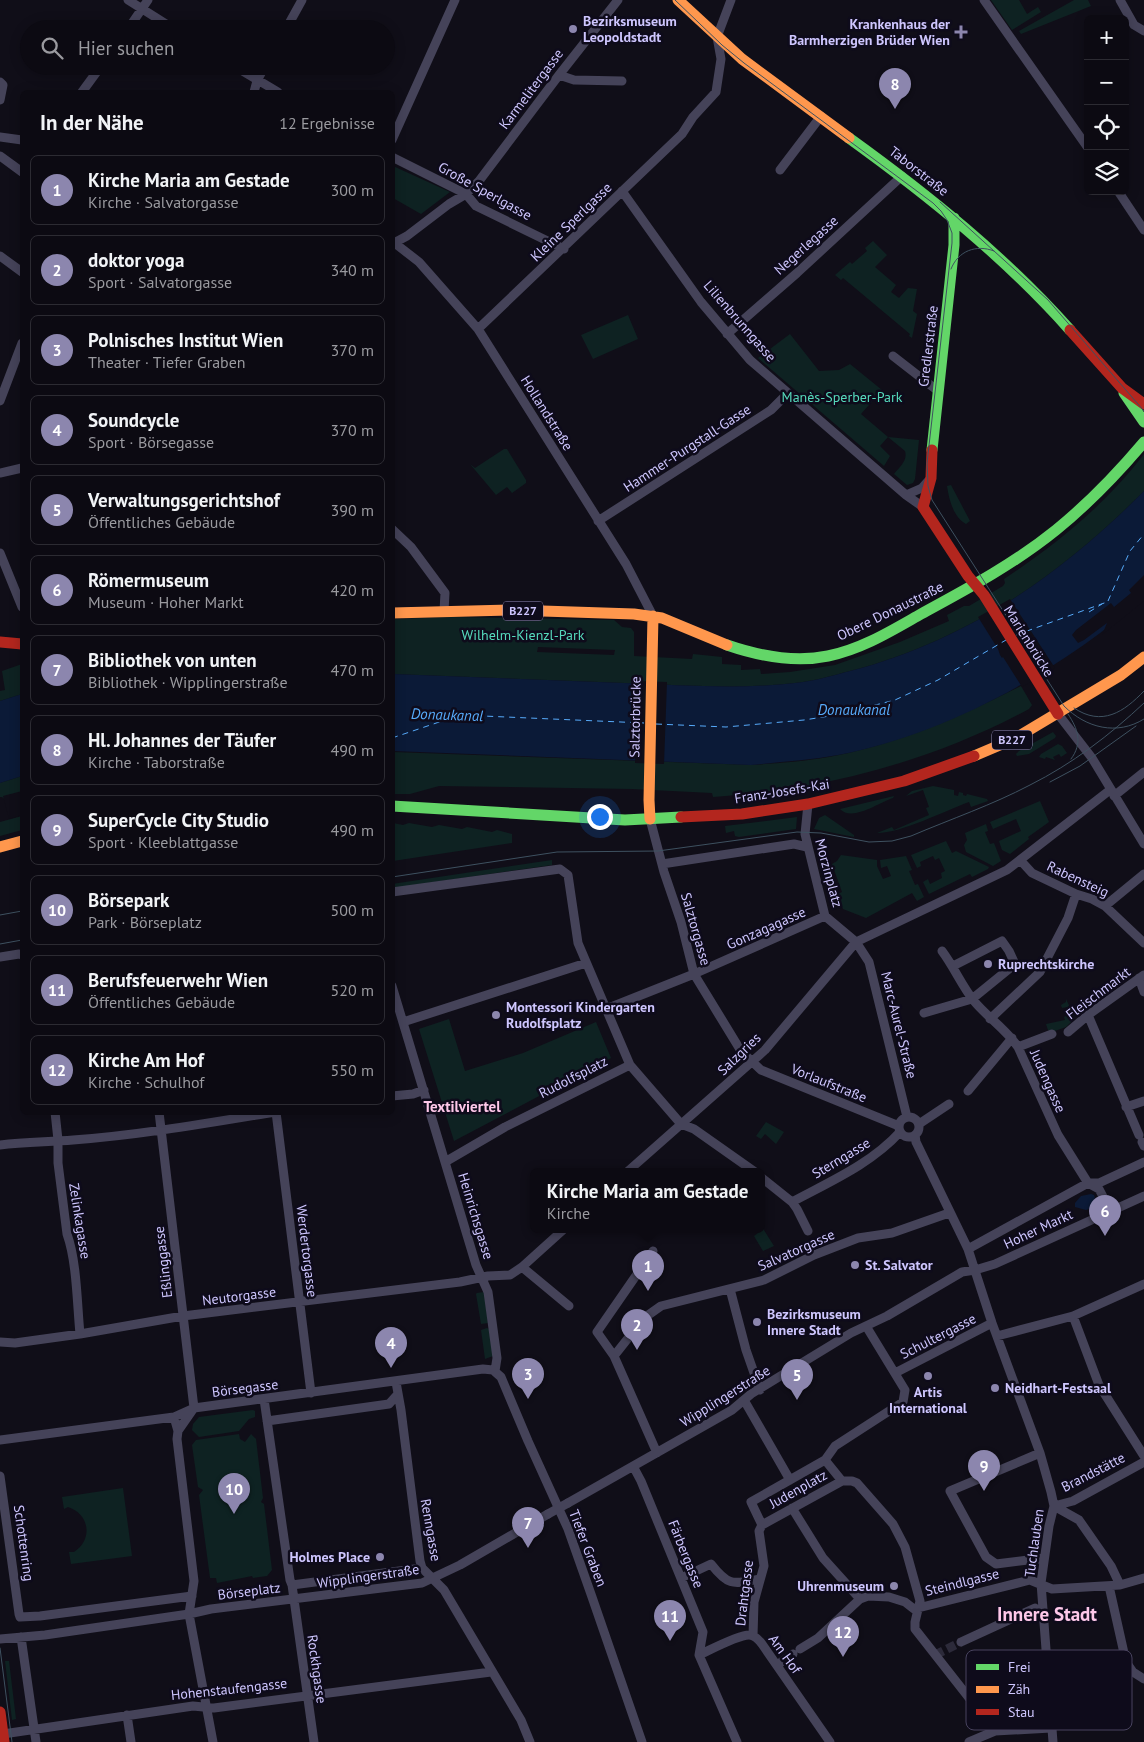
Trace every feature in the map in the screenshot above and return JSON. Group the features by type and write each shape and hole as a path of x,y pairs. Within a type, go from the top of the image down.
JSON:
{"main road":[{"name":"Taborstraße","path":"678,0 742,59 902,176 954,218 1039,297 1122,388 1144,404"},
{"name":"Gredlerstraße","path":"923,507 931,478 932,445 954,245 954,218"},
{"name":"Taborstraße","path":"1122,388 1144,422"},
{"name":"Obere Donaustraße","path":"395,613 562,611 653,616 746,652 763,656 792,659 838,654 902,626 976,584 1021,555 1070,518 1116,474 1144,442"},
{"name":"Lilienbrunngasse","path":"923,507 968,576 976,584"},
{"name":"Marienbrücke","path":"976,584 1058,714"},
{"name":"Salztorbrücke","path":"650,819 653,616"},
{"path":"0,642 20,644"},
{"name":"Franz-Josefs-Kai","path":"395,806 592,819 650,819 742,814 808,804 904,782 1014,739 1121,675 1144,657"},
{"path":"0,847 20,842"},
{"path":"0,1712 2,1737"}],"street":[{"path":"128,0 160,20"},
{"path":"134,20 148,0"},
{"path":"291,20 302,0"},
{"path":"395,133 455,0"},
{"name":"Karmelitergasse","path":"395,241 407,236 449,204 466,194 479,181 618,0"},
{"path":"717,37 731,0"},
{"path":"984,0 1084,142"},
{"path":"1120,0 1134,25 1144,31"},
{"name":"Kleine Sperlgasse","path":"478,329 622,191 683,129 716,92 721,59 717,37"},
{"path":"83,90 94,75"},
{"path":"248,75 274,90"},
{"path":"255,90 260,75"},
{"path":"559,75 574,80 622,81"},
{"path":"0,82 3,84 0,100"},
{"path":"780,170 821,116"},
{"path":"0,137 20,140"},
{"path":"0,156 20,171"},
{"name":"Große Sperlgasse","path":"395,158 466,194 476,206 564,248"},
{"name":"Negerlegasse","path":"727,334 797,273 902,176"},
{"name":"Lilienbrunngasse","path":"622,191 701,302 750,360 906,495 923,507"},
{"path":"1121,195 1144,230"},
{"name":"Hollandstraße","path":"395,244 419,262 478,329 626,564 653,616"},
{"path":"0,256 20,271"},
{"path":"0,401 20,348"},
{"path":"893,356 938,391"},
{"name":"Hammer-Purgstall-Gasse","path":"598,521 771,410 788,394"},
{"path":"0,473 20,468"},
{"path":"906,495 922,488 931,478"},
{"path":"395,532 411,547 445,593 444,611"},
{"path":"0,554 20,603"},
{"path":"1058,714 1092,758 1144,843"},
{"path":"856,942 1008,870 1112,793 1144,772"},
{"name":"Morzinplatz","path":"808,804 805,832 807,847 825,916 856,942"},
{"name":"Salztorgasse","path":"650,819 694,974 741,1051 752,1062"},
{"path":"662,864 794,844 807,847"},
{"name":"Rabensteig","path":"1021,862 1032,873 1105,906 1144,944"},
{"name":"Rudolfsplatz","path":"395,892 560,869 568,875 578,943 630,1065 505,1127 445,1162"},
{"path":"1105,906 1144,874"},
{"path":"990,1020 1040,972 1068,918 1076,894"},
{"name":"Gonzagagasse","path":"606,1009 694,974 825,916"},
{"path":"924,1013 972,999 1015,964 1002,941 953,966"},
{"name":"Salzgries","path":"632,1168 765,1050 856,942"},
{"name":"Marc-Aurel-Straße","path":"856,942 869,962 907,1117"},
{"name":"Judengasse","path":"942,951 972,999 990,1020 1012,1038 1018,1047 1058,1135 1088,1183"},
{"path":"0,957 20,954"},
{"path":"404,1022 586,963"},
{"path":"1141,977 1144,992"},
{"name":"Fleischmarkt","path":"1068,1032 1088,1015 1141,977"},
{"path":"395,995 445,1162"},
{"path":"1088,1015 1142,1141"},
{"path":"1018,1047 1052,1034"},
{"path":"968,1091 1012,1038"},
{"name":"Vorlaufstraße","path":"752,1062 761,1070 900,1129"},
{"path":"630,1065 681,1124 694,1129 749,1168"},
{"path":"395,1096 413,1094 424,1090"},
{"path":"1126,1107 1144,1100"},
{"path":"949,1104 919,1124 915,1135 916,1142 968,1249 975,1270"},
{"name":"Zelinkagasse","path":"55,1115 58,1163 67,1234 74,1268 80,1334"},
{"name":"Eßlinggasse","path":"159,1115 194,1408"},
{"path":"0,1145 72,1140 161,1130 256,1115"},
{"name":"Werdertorgasse","path":"275,1115 311,1393"},
{"path":"915,1135 906,1137 900,1129 901,1120 907,1117 915,1119 919,1124"},
{"name":"Sterngasse","path":"792,1202 849,1171 888,1146 900,1129"},
{"name":"Heinrichsgasse","path":"445,1162 476,1264 488,1292 497,1351 495,1371"},
{"name":"Hoher Markt","path":"968,1249 1088,1183 1099,1183 1144,1162"},
{"path":"765,1180 792,1202 808,1230"},
{"path":"1088,1183 1099,1189 1110,1210"},
{"name":"Hoher Markt","path":"975,1270 994,1264 1144,1196"},
{"name":"Salvatorgasse","path":"614,1356 644,1318 655,1309 680,1300 764,1280 814,1255 858,1238 892,1233 949,1213"},
{"path":"483,1277 510,1275 522,1267 560,1233"},
{"path":"653,1251 597,1332 614,1356 657,1453"},
{"path":"522,1267 569,1306"},
{"name":"Tuchlauben","path":"975,1270 992,1323 1040,1453 1054,1506 1050,1516 1041,1584 1046,1650"},
{"name":"Wipplingerstraße","path":"294,1600 422,1583 432,1579 732,1410 744,1400 851,1333 887,1316 962,1272 975,1270"},
{"name":"Neutorgasse","path":"0,1342 15,1343 183,1316 450,1283 483,1277"},
{"path":"997,1336 1073,1316 1144,1284"},
{"path":"730,1288 746,1350 760,1390"},
{"path":"1073,1316 1099,1385 1144,1456"},
{"name":"Schultergasse","path":"895,1373 992,1323"},
{"name":"Judenplatz","path":"825,1460 842,1481 762,1525 751,1502 825,1460 836,1446 903,1402 905,1390 866,1326"},
{"name":"Börsegasse","path":"0,1440 174,1417 194,1408 483,1369 495,1371"},
{"name":"Tiefer Graben","path":"495,1371 501,1377 568,1529 642,1741"},
{"name":"Renngasse","path":"396,1382 422,1568 444,1590 521,1720 530,1742"},
{"path":"267,1421 388,1404 398,1394"},
{"name":"Börseplatz","path":"189,1614 212,1609 294,1600 264,1399"},
{"path":"744,1400 790,1480"},
{"path":"178,1431 194,1408"},
{"path":"174,1417 178,1431 177,1439 194,1581 189,1614 213,1742"},
{"path":"1040,1453 950,1491 986,1557 996,1564 1044,1558"},
{"name":"Brandstätte","path":"1054,1506 1074,1501 1144,1462"},
{"name":"Färbergasse","path":"633,1466 641,1481 703,1632 699,1655"},
{"name":"Schottenring","path":"0,1476 19,1614 23,1618 192,1596"},
{"path":"842,1481 852,1480 856,1482 893,1524 905,1547 920,1601 914,1622 915,1629 966,1694"},
{"path":"1054,1506 1079,1520 1111,1566 1120,1585"},
{"path":"792,1508 823,1558 860,1599"},
{"name":"Drahtgasse","path":"753,1636 754,1602 764,1566 759,1531 762,1525"},
{"path":"681,1578 711,1564 721,1577 734,1584 760,1579"},
{"name":"Wipplingerstraße","path":"292,1586 422,1568"},
{"name":"Steindlgasse","path":"919,1608 1030,1580 1052,1589 1120,1585 1144,1578"},
{"path":"1108,1586 1123,1650"},
{"path":"777,1665 818,1638 860,1599 868,1596 889,1597 905,1602 914,1609 919,1608"},
{"name":"Rockhgasse","path":"294,1600 314,1742"},
{"path":"960,1642 1035,1608"},
{"path":"0,1639 21,1638 189,1614"},
{"name":"Am Hof","path":"699,1655 744,1636 753,1636 762,1644 830,1742"},
{"path":"21,1638 36,1742"},
{"path":"699,1655 737,1742"},
{"path":"1132,1671 1144,1679"},
{"name":"Hohenstaufengasse","path":"2,1737 34,1729 193,1706 214,1708 491,1672"},
{"path":"127,1715 131,1742"},
{"path":"969,1742 995,1730"}],"green space":[{"path":"991,0 1019,0 1027,14 1038,7 1041,12 1012,30"},
{"path":"1074,0 1088,0 1091,6 1021,34 1019,31"},
{"path":"395,167 450,192 421,214 395,199"},
{"path":"873,241 887,255 875,267 896,285 891,292 899,298 908,288 917,289 913,311 917,314 912,338 909,336 910,334 843,278 841,280 835,275 867,251 865,248"},
{"path":"628,315 638,339 593,359 581,335"},
{"name":"Manès-Sperber-Park","path":"790,334 819,371 839,370 850,364 882,390 861,414 888,437 880,446 890,456 884,466 758,358"},
{"path":"888,437 919,440 913,483 907,485 894,474 906,455 905,451"},
{"path":"504,449 507,449 526,483 512,493 507,487 496,495 470,464 475,468"},
{"name":"Wilhelm-Kienzl-Park","path":"1144,454 1144,491 1112,522 1045,577 972,623 933,642 893,658 820,679 758,686 691,686 395,674 395,619 454,617 614,620 622,627 631,628 634,632 634,656 692,659 693,654 722,657 722,664 741,665 741,670 760,669 761,674 790,672 835,665 900,642 949,621 947,615 964,606 969,606 1003,586 1005,583 1004,579 1043,552 1113,490","holes":["538,647 615,650 614,655 537,652"]},
{"path":"951,485 970,521 966,524 958,517 952,507 947,486"},
{"path":"20,665 20,695 0,701 0,691 5,690 2,671"},
{"path":"1021,686 1032,705 1029,709 974,736 918,757 830,781 768,792 713,797 712,793 632,789 439,786 410,794 395,794 395,752 752,765 828,757 863,749 909,735 977,707"},
{"path":"1053,732 1056,736 1055,738 1029,754 1017,756 1016,754 1019,751"},
{"path":"1058,744 1067,753 1061,757 1059,754 1053,757 1055,760 1039,757 1041,754"},
{"path":"20,777 20,813 0,797 0,783"},
{"path":"933,786 954,790 954,795 958,796 959,792 966,796 967,794 987,799 988,801 971,807 969,802 911,826 887,832 877,833 892,827 894,830 929,815 926,808 929,807 923,790 906,796 912,791"},
{"path":"894,796 858,813 845,812 840,809"},
{"path":"1040,801 1049,822 1028,837 1029,839 1010,854 1002,850 999,841 1021,831 1016,819 993,829 990,822"},
{"path":"825,815 854,835 854,837 814,829 819,818"},
{"path":"20,817 20,831 0,836 0,822"},
{"path":"797,817 796,829 739,837 735,836 734,831 726,833 725,826"},
{"path":"395,823 403,825 409,823 432,827 439,825 462,829 467,827 492,832 497,830 512,834 512,843 395,861"},
{"path":"986,824 988,831 985,832 990,844 994,843 1001,861 993,866 966,852 964,845 967,840 965,833"},
{"path":"946,841 952,853 956,851 989,867 972,877 970,874 929,894 923,882 928,879 930,884 942,878 941,873 945,871 939,858 935,860 933,856 920,862 921,866 917,868 911,855"},
{"path":"841,855 877,860 877,866 883,879 891,876 887,866 881,868 880,860 906,856 912,870 909,871 915,885 918,884 924,897 917,901 912,893 866,918 843,909 838,894 842,892 832,864"},
{"path":"552,860 552,865 395,888 395,884"},
{"path":"1066,999 1075,1018 1066,1027 1052,1032 1048,1030 1046,1024 1065,1020 1064,1017 1068,1015 1067,1007 1062,1008 1061,1005 1066,1002"},
{"path":"449,1019 465,1071 523,1053 596,1022 611,1058 454,1141 419,1029"},
{"path":"766,1122 784,1132 776,1144 765,1134 761,1139 756,1136"},
{"path":"765,1232 774,1246 763,1251 754,1236"},
{"path":"484,1292 488,1323 481,1324 476,1294"},
{"path":"489,1329 493,1356 485,1359 481,1330"},
{"path":"255,1411 255,1417 249,1419 239,1431 199,1437 192,1430 193,1424 199,1417"},
{"path":"239,1434 240,1439 245,1442 251,1434 256,1439 263,1498 261,1502 264,1504 272,1570 267,1576 253,1578 252,1576 217,1583 216,1578 210,1578 199,1495 203,1490 198,1487 192,1445 196,1440"},
{"path":"123,1488 132,1556 71,1564 69,1552 74,1552 80,1547 84,1541 86,1528 85,1521 81,1515 68,1507 64,1509 62,1497"},
{"path":"5,1661 9,1661 16,1719 12,1720"}],"water":[{"name":"Donaukanal","path":"1144,491 1144,598 1076,650 1001,696 962,715 880,745 806,760 751,765 395,751 395,674 691,686 758,686 814,680 893,658 933,642 972,623 1045,577 1112,522"},
{"path":"20,695 20,777 0,783 0,701"},
{"path":"1091,1194 1095,1198 1089,1209 1075,1207 1075,1203 1081,1196"}],"pier":[{"path":"1144,575 1144,601 1102,635 1107,623 1078,643 1072,635 1076,630 1111,603 1114,607 1131,593 1129,590"},
{"path":"1010,599 1055,668 1022,687 1000,655 978,617"},
{"path":"638,681 667,682 664,764 635,763"},
{"path":"20,792 20,816 9,819 3,796"}],"ferry route":[{"path":"1108,601 1130,551 1144,534"},
{"path":"1016,635 1107,602"},
{"path":"1089,612 1102,604"},
{"path":"656,724 726,727 804,720 836,715 895,700 938,680 1006,640"},
{"path":"395,737 460,715 644,723"}],"tunnel":[{"path":"935,1655 961,1642"}],"tram line":[{"path":"675,0 722,45 744,63 933,203 947,220 952,233 952,243 927,463 928,486 932,500 1064,706 1082,720 1102,727 1123,727 1144,719"},
{"path":"940,202 1048,300 1144,411"},
{"path":"951,269 958,258 968,251 981,248 994,251"},
{"path":"1074,708 1084,714 1103,717 1120,711 1144,691"},
{"path":"395,877 557,852 658,851 797,832 821,833 869,842 892,841 911,836 986,805 1046,777 1090,748 1144,703"},
{"path":"1068,714 1078,736 1077,747 1071,759"},
{"path":"1050,782 1080,766 1136,726"},
{"path":"0,915 20,911"},
{"path":"0,944 20,940"},
{"path":"0,1648 12,1742"}],"traffic: fast":[{"path":"849,138 965,228 1019,277 1070,330"},
{"path":"932,450 954,245 954,218"},
{"path":"1124,393 1144,422"},
{"path":"727,645 764,655 802,659 841,653 876,639 956,595 1024,554 1068,520 1091,499 1144,442"},
{"path":"395,806 625,820 681,817"}],"traffic: slow":[{"path":"678,0 742,59 849,138"},
{"path":"395,613 512,610 634,614 662,618 727,645"},
{"path":"650,819 653,616"},
{"path":"974,756 1014,739 1121,675 1144,657"},
{"path":"0,847 20,842"}],"traffic: jam":[{"path":"1070,330 1122,388 1144,404"},
{"path":"932,450 931,478 923,507 968,576 984,595 1058,714"},
{"path":"0,642 20,644"},
{"path":"681,817 742,814 808,804 904,781 974,756"},
{"path":"0,1712 4,1742"}],"place":[{"name":"Bezirksmuseum Leopoldstadt","path":"573,29"},
{"name":"Krankenhaus der Barmherzigen Brüder Wien","path":"961,32"},
{"name":"Hl. Johannes der Täufer","path":"895,109"},
{"name":"Ruprechtskirche","path":"988,964"},
{"name":"Montessori Kindergarten Rudolfsplatz","path":"496,1015"},
{"name":"Römermuseum","path":"1105,1236"},
{"name":"St. Salvator","path":"855,1265"},
{"name":"Kirche Maria am Gestade","path":"648,1291"},
{"name":"Bezirksmuseum Innere Stadt","path":"757,1322"},
{"name":"doktor yoga","path":"637,1350"},
{"name":"Soundcycle","path":"391,1368"},
{"name":"Artis International","path":"928,1376"},
{"name":"Neidhart-Festsaal","path":"995,1388"},
{"name":"Polnisches Institut Wien","path":"528,1399"},
{"name":"Verwaltungsgerichtshof","path":"797,1400"},
{"name":"SuperCycle City Studio","path":"984,1491"},
{"name":"Börsepark","path":"234,1514"},
{"name":"Bibliothek von unten","path":"528,1548"},
{"name":"Holmes Place","path":"380,1557"},
{"name":"Uhrenmuseum","path":"894,1586"},
{"name":"Berufsfeuerwehr Wien","path":"670,1641"},
{"name":"Kirche Am Hof","path":"843,1657"}],"district":[{"name":"Textilviertel","path":"462,1107"},
{"name":"Innere Stadt","path":"1047,1614"}]}
